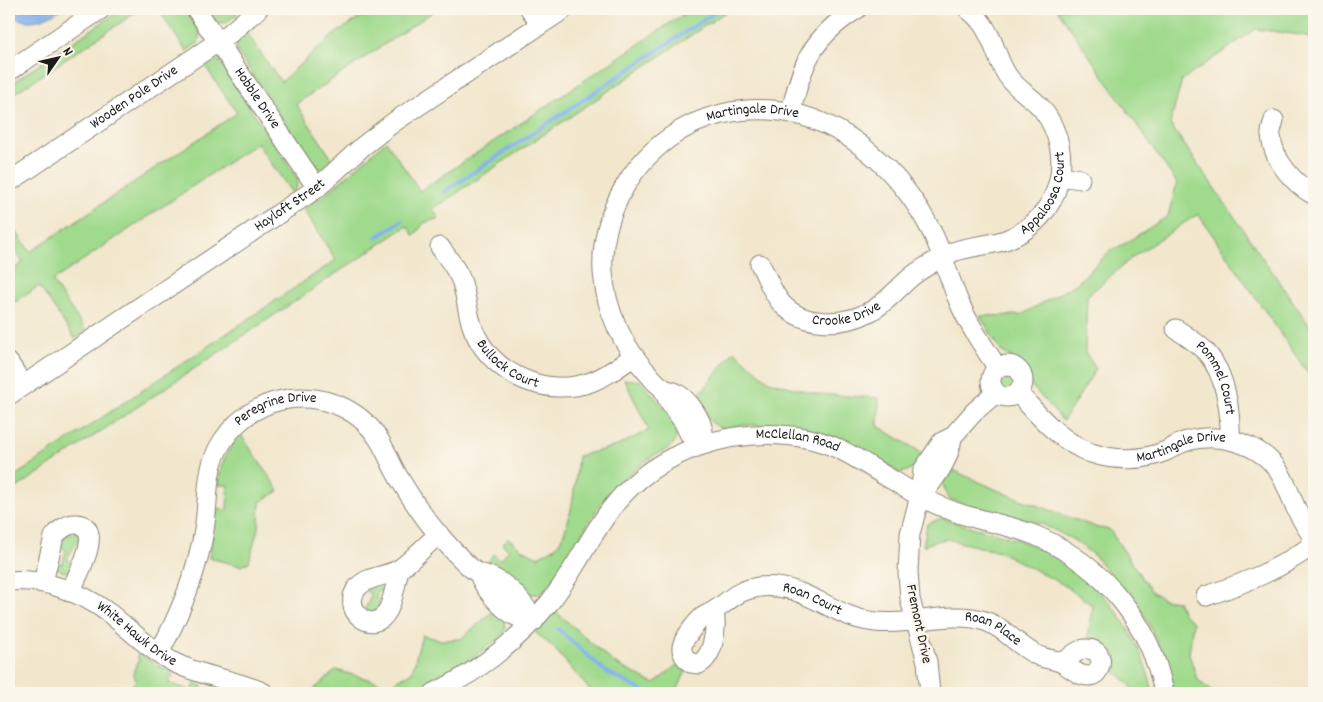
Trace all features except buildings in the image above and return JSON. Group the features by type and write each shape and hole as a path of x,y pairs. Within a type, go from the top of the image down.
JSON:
{"street":[{"path":"9,71 101,9"},
{"name":"Hobble Drive","path":"196,9 317,188"},
{"name":"Wooden Pole Drive","path":"9,182 218,41 242,24 258,9"},
{"name":"Hayloft Street","path":"16,390 317,188 362,146 535,17 564,9"},
{"path":"791,112 798,81 808,58 826,34 838,22 857,9"},
{"name":"Appaloosa Court","path":"943,258 969,247 1007,240 1028,228 1045,211 1061,176 1061,152 1058,138 1049,119 1034,101 1010,79 1003,69 984,26 968,9"},
{"name":"Martingale Drive","path":"702,444 703,431 697,416 688,403 678,394 663,389 634,356 621,337 612,317 604,272 604,251 607,232 616,203 641,164 658,147 690,125 715,116 738,110 763,109 791,112 838,130 857,142 877,160 918,208 931,230 968,322 997,367"},
{"path":"1274,120 1271,135 1280,160 1288,173 1314,195"},
{"path":"1061,176 1080,179"},
{"name":"Bullock Court","path":"440,247 460,279 470,321 480,343 495,362 513,375 532,383 551,387 580,385 610,374 634,356"},
{"name":"Crooke Drive","path":"760,264 776,296 790,311 812,320 831,322 851,319 872,311 918,271 943,258"},
{"name":"Pommel Court","path":"1176,329 1195,342 1213,362 1228,402 1230,440"},
{"path":"9,363 16,390"},
{"path":"1011,364 1020,370 1023,384 1018,393 1007,397 996,393 990,380 997,367 1011,364"},
{"name":"Fremont Drive","path":"930,693 927,662 915,622 908,586 910,534 920,496 923,470 942,442 952,437 975,411 996,393"},
{"name":"Martingale Drive","path":"1018,393 1059,434 1070,442 1099,455 1123,459 1135,458 1156,454 1195,439 1214,438 1247,445 1274,464 1314,539"},
{"name":"Peregrine Drive","path":"159,653 176,622 194,572 204,528 209,476 213,460 230,430 243,418 261,407 287,399 315,398 340,406 358,417 378,438 410,496 438,534 479,573 489,575 497,580 521,601 534,621"},
{"name":"McClellan Road","path":"434,693 458,681 482,665 534,621 576,565 596,529 622,495 657,467 682,452 702,444 736,437 766,434 812,440 849,453 920,496 963,515 1014,528 1039,537 1079,560 1116,593 1143,634 1153,656 1164,693"},
{"path":"43,582 54,537 68,526 77,524 89,532 90,544 70,592"},
{"path":"400,569 438,534"},
{"path":"1206,596 1276,569 1314,544"},
{"name":"White Hawk Drive","path":"9,581 28,580 43,582 70,592 108,613 173,662 199,673 238,683 264,693"},
{"name":"Roan Court","path":"714,612 729,598 738,593 758,588 779,587 795,590 851,617 877,622 915,622"},
{"name":"Roan Place","path":"915,622 962,617 983,620 1003,630 1038,656 1063,663"}],"green space":[{"path":"122,9 141,9 9,97 9,85"},
{"path":"158,9 184,9 200,33 198,43 186,51"},
{"path":"208,9 235,9 238,13 226,23 217,22"},
{"path":"373,9 437,9 296,104 334,162 325,169 315,168 236,50 237,40 246,32 281,82 332,36"},
{"path":"691,9 730,9 433,209 439,218 424,223 414,236 407,226 9,493 9,480 336,260 303,209 332,189 386,141 420,191"},
{"path":"1057,9 1309,9 1314,15 1314,44 1307,36 1256,29 1182,80 1170,124 1314,332 1314,382 1198,214 1134,256 1087,296 1085,352 1096,369 1063,421 1029,383 1028,372 1024,366 1001,351 980,316 1021,315 1076,284 1111,250 1124,244 1168,216 1177,183"},
{"path":"210,59 219,61 298,179 296,190 292,193 257,143 52,281 86,331 75,339 39,286 9,306 9,272 23,263 9,241 9,221 30,252 237,113 203,63"},
{"path":"734,351 769,381 816,394 879,398 878,426 925,455 915,469 899,473 854,446 805,429 771,425 744,425 726,429 716,426 695,400"},
{"path":"1008,368 1016,372 1020,380 1016,388 1008,392 1000,388 996,380 1000,372"},
{"path":"624,379 640,381 672,416 678,431 672,446 653,456 637,468 608,495 559,571 543,590 537,594 531,594 518,589 485,567 493,554 500,560 509,550 502,544 508,538 522,549 538,557 554,548 563,535 570,513 578,456 617,446 649,430"},
{"path":"241,435 279,491 260,502 259,525 249,562 241,566 209,558 217,508 227,510 228,485 219,485 220,471 228,451"},
{"path":"946,467 1004,493 1098,528 1109,529 1151,591 1163,599 1178,601 1183,614 1193,622 1189,654 1197,679 1213,693 1174,693 1165,660 1145,616 1125,589 1096,557 1074,540 1042,524 949,499 941,480"},
{"path":"942,518 1029,544 1052,555 1093,585 1110,603 1137,645 1153,693 1133,693 1130,684 1110,668 1111,664 1118,663 1114,651 1109,652 1100,643 1088,638 1093,606 1064,585 1000,552 947,539 923,546 927,524"},
{"path":"79,531 82,547 76,543 67,559 75,565 74,568 64,572 55,567 54,559 62,565 66,551 57,542 59,538"},
{"path":"388,578 386,595 380,590 376,597 383,607 372,616 365,609 371,596 365,589"},
{"path":"554,610 614,663 654,684 678,664 686,671 676,693 596,693 590,690 553,647 535,632"},
{"path":"492,612 504,618 505,630 499,638 465,664 408,693 310,693 336,670 389,685 412,672 422,635 441,640 461,639"},
{"path":"140,654 173,673 169,683 192,691 195,683 202,686 199,693 136,693 132,686 136,680 134,672 139,661 137,655"}],"water":[{"path":"9,9 61,9 42,19 29,21 9,14"}],"waterway":[{"path":"444,192 720,9"},
{"path":"376,238 401,221"},
{"path":"558,629 605,671 646,693"}]}
